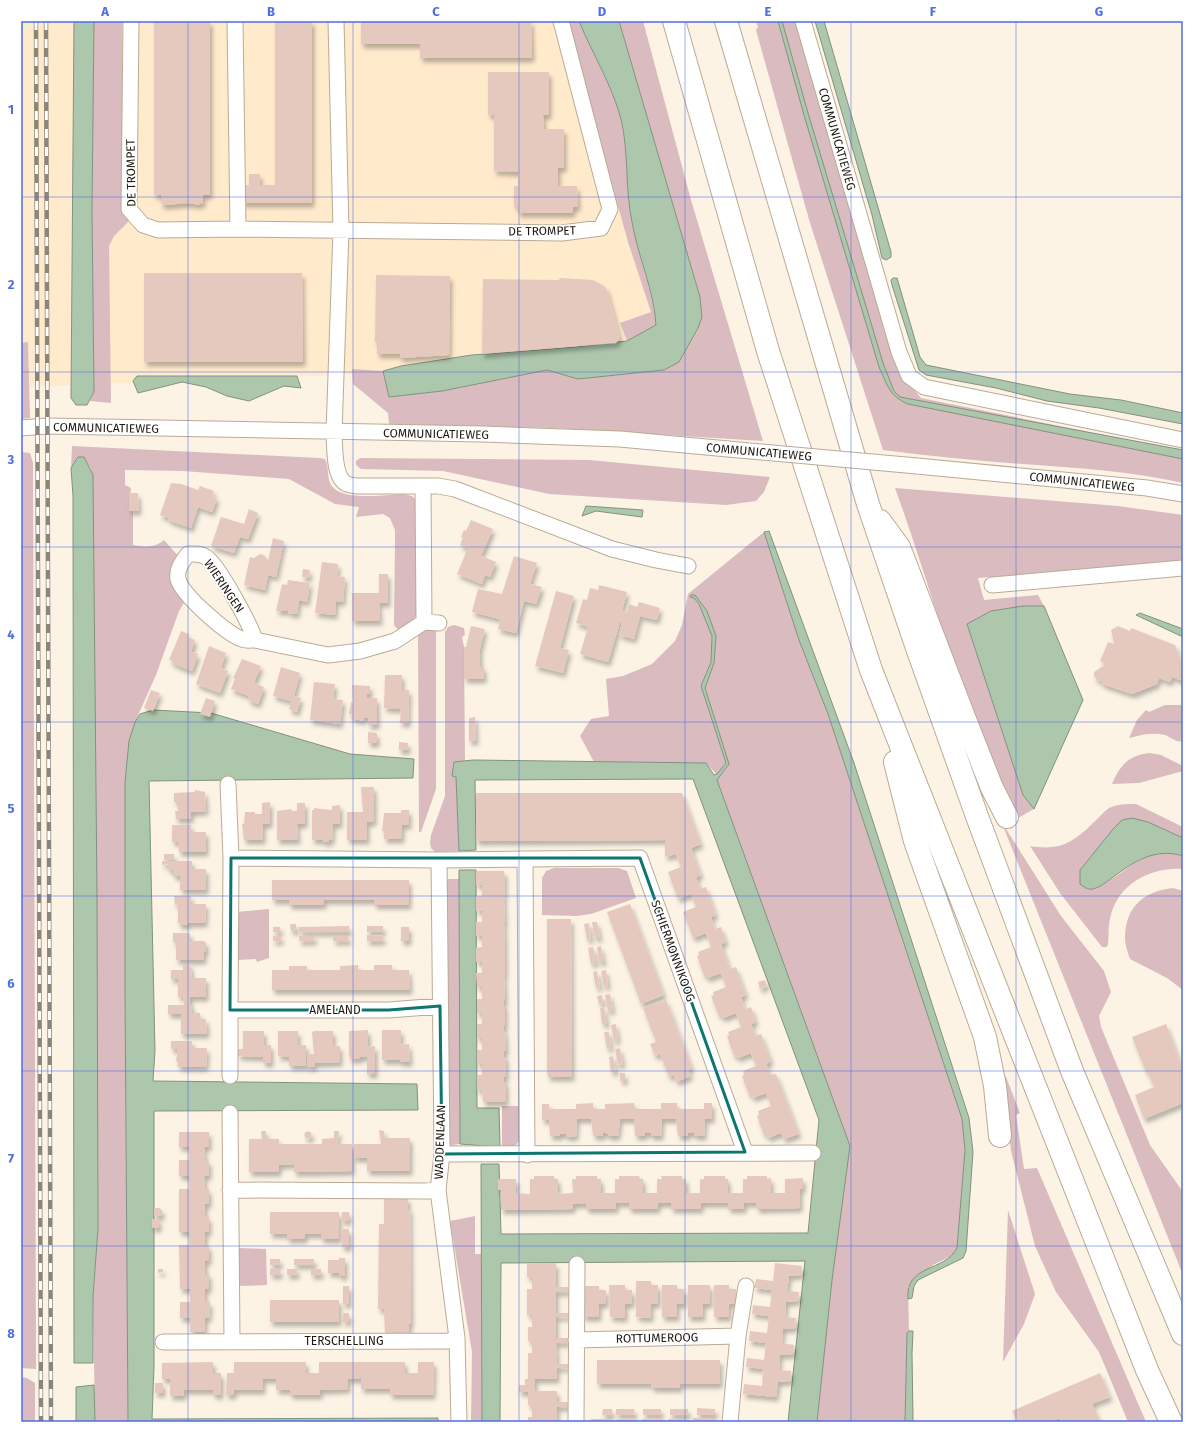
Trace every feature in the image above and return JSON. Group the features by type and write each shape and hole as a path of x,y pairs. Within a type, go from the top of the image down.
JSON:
{"highway":[{"path":"674,21 768,351 871,670 915,841 985,1037 995,1086 1000,1136"},
{"path":"726,21 868,504 975,812 1072,1071 1183,1334"},
{"path":"868,504 899,547 992,788 1007,817"},
{"path":"871,670 1147,1370 1171,1422"}],"street":[{"name":"DE TROMPET","path":"131,21 129,209 143,225 158,230 238,229 562,233 601,228 610,209 561,21"},
{"path":"236,21 238,229"},
{"path":"336,21 341,230 334,433 340,478 346,484 357,486 438,486 455,489 612,549 688,566"},
{"name":"COMMUNICATIEWEG","path":"803,21 899,352 909,376 924,387 1183,440"},
{"name":"COMMUNICATIEWEG","path":"21,428 37,426 334,433 482,434 620,439 1147,488 1183,494"},
{"name":"WIERINGEN","path":"255,640 252,630 234,597 207,558 199,553 188,554 178,570 178,579 183,588 207,615 243,640 255,640 328,655 360,651 395,641 432,622 423,487"},
{"path":"992,585 1183,568"},
{"path":"228,784 231,858 230,1076"},
{"path":"231,858 439,860"},
{"name":"SCHIERMONNIKOOG","path":"439,860 640,858 745,1152"},
{"path":"525,859 528,1155"},
{"name":"WADDENLAAN","path":"439,860 442,1154 438,1190 457,1338 459,1422"},
{"name":"AMELAND","path":"230,1010 388,1010 440,1006"},
{"path":"230,1113 232,1341"},
{"path":"442,1154 528,1155 745,1152 812,1153"},
{"path":"230,1190 438,1190"},
{"path":"576,1422 577,1264"},
{"path":"730,1422 738,1336 746,1286"},
{"name":"ROTTUMEROOG","path":"576,1340 738,1336"},
{"name":"TERSCHELLING","path":"163,1342 441,1341 457,1338"}],"highlighted area":[{"path":"231,858 640,858 745,1152 442,1154 440,1006 389,1010 230,1010"}],"shaded area":[{"path":"21,21 607,21 687,309 617,364 21,387"},
{"path":"74,21 94,21 92,210 94,392 87,405 76,405 71,398"},
{"path":"94,21 122,21 122,208 129,221 114,236 109,246 111,403 90,401 94,392 92,210"},
{"path":"567,21 579,21 607,82 621,119 625,145 630,210 652,299 656,325 627,341 620,323 651,312 628,242"},
{"path":"579,21 619,21 700,297 702,317 698,328 679,362 664,370 578,379 547,370 442,391 389,397 383,371 401,366 472,355 575,347 627,341 656,325 655,312 630,210 625,145 621,119 607,81"},
{"path":"619,21 643,21 691,200 763,441 553,428 389,424 388,413 353,384 352,369 383,371 389,397 442,391 547,370 578,379 664,370 679,362 698,328 702,317 700,297"},
{"path":"756,21 796,21 879,307 905,379 921,398 1183,451 1183,483 1103,470 970,460 883,450 810,223 756,30 758,27"},
{"path":"778,21 782,21 883,363 894,391 900,397 1183,450 1183,459 908,404 902,401 889,389 879,367 804,115"},
{"path":"815,21 824,21 891,252 891,257 886,260 882,258 872,215"},
{"path":"893,278 897,278 920,357 926,365 1070,394 1121,400 1183,413 1183,424 1099,408 1047,401 996,388 926,375 919,370 892,285 891,280"},
{"path":"28,342 30,418 21,419 21,343"},
{"path":"137,376 297,376 301,388 284,386 249,401 227,396 206,387 182,382 138,393 133,381"},
{"path":"72,446 319,458 325,459 330,483 335,489 342,493 363,496 403,494 412,496 417,501 418,613 411,623 399,631 394,625 395,530 390,518 383,514 356,517 359,507 335,504 289,479 183,471 125,470 125,485 131,488 130,501 133,511 133,545 150,546 161,543 164,540 180,558 185,601 179,611 156,675 135,722 125,782 128,1422 95,1422 93,1296 98,1229 91,469 83,457 78,457 71,468"},
{"path":"21,452 30,453 33,463 36,1369 21,1368"},
{"path":"78,457 84,457 93,475 97,894 98,1229 93,1296 93,1363 74,1363 73,496 71,468"},
{"path":"360,458 589,460 770,477 764,492 756,501 726,505 549,494 443,471 361,469 356,465 356,461"},
{"path":"895,488 1118,506 1183,515 1183,561 978,578 984,600 1038,595 1044,606 991,611 967,624 1023,795 1034,809 1018,818 1006,798 968,704"},
{"path":"586,506 643,510 642,517 596,511 582,516"},
{"path":"769,531 854,763 969,1118 973,1152 966,1251 963,1258 918,1280 914,1286 912,1298 908,1299 909,1288 913,1280 919,1274 951,1256 957,1248 965,1150 962,1119 828,714 799,640 764,532"},
{"path":"764,532 799,640 828,714 962,1119 965,1150 957,1248 953,1255 933,1265 908,1287 909,1331 907,1333 905,1422 817,1422 832,1280 850,1146 717,780 729,764 705,688 714,663 716,636 707,611 694,598 699,604 712,636 711,662 701,686 726,763 717,775 706,763 594,762 580,736 591,719 609,716 606,679 623,676 652,664 675,641 682,625 688,594"},
{"path":"691,595 695,595 707,611 716,636 714,663 705,688 729,764 717,780 850,1146 832,1280 817,1422 788,1422 805,1261 501,1263 500,1422 482,1422 481,1164 499,1164 501,1234 808,1233 819,1120 693,779 475,780 476,850 459,851 456,777 452,776 454,762 473,760 706,763 714,775 717,774 726,763 701,686 711,662 712,636 699,604 694,598 690,597"},
{"path":"1023,606 1044,606 1083,700 1034,809 1023,795 967,624 991,611"},
{"path":"1140,613 1183,629 1183,637 1136,615"},
{"path":"429,622 436,626 436,789 421,832 419,832 418,634"},
{"path":"454,625 464,628 465,635 462,637 464,647 465,761 454,762 452,776 456,777 459,851 435,852 431,848 431,835 445,796 445,632 448,627"},
{"path":"1165,705 1183,705 1183,741 1174,740 1165,735 1156,734 1129,738 1137,720 1146,710 1149,712"},
{"path":"153,710 211,713 350,754 414,759 413,778 149,781 155,1051 153,1081 417,1084 418,1110 154,1111 154,1367 152,1419 438,1418 438,1422 128,1422 125,782 129,741 135,722 140,714"},
{"path":"1150,753 1161,755 1183,766 1183,771 1139,783 1112,784 1118,771 1126,762 1136,756"},
{"path":"1136,804 1183,827 1183,838 1148,822 1122,820 1080,870 1092,889 1104,884 1144,858 1155,854 1168,853 1183,856 1183,869 1159,871 1137,880 1127,887 1114,907 1109,922 1107,947 1102,947 1060,893 1030,846 1049,847 1065,844 1079,836 1109,808 1119,805"},
{"path":"1132,818 1148,822 1183,838 1183,856 1163,853 1154,855 1136,862 1096,888 1088,889 1080,884 1080,870 1122,820"},
{"path":"1001,821 1061,916 1104,971 1111,992 1099,1016 1101,1027 1150,1145 1183,1192 1183,1275"},
{"path":"554,868 618,868 627,871 636,898 591,914 576,916 542,915 542,878 546,871"},
{"path":"459,870 476,870 477,1108 499,1108 500,1147 460,1144"},
{"path":"446,879 459,879 460,1144 453,1145 453,1149 448,1140"},
{"path":"1173,888 1183,891 1183,990 1167,978 1130,959 1125,941 1128,918 1138,902 1153,893"},
{"path":"269,909 269,958 257,962 256,959 238,960 236,912"},
{"path":"1001,1073 1006,1077 1020,1113 1016,1115 1024,1169 1037,1168 1146,1422 1128,1422 1099,1352 1056,1292 1035,1246 1011,1151"},
{"path":"502,1106 520,1106 520,1140 514,1147 502,1147"},
{"path":"1008,1210 1035,1294 1024,1324 1003,1362"},
{"path":"475,1216 475,1254 481,1254 482,1422 471,1422 472,1352 450,1221"},
{"path":"239,1248 266,1249 267,1285 239,1286"},
{"path":"909,1331 913,1331 913,1422 905,1422 907,1333"},
{"path":"21,1377 27,1378 35,1383 35,1422 21,1422"},
{"path":"94,1385 95,1422 76,1422 76,1387"}],"building":[{"path":"154,21 210,21 210,195 203,195 203,204 199,203 200,205 188,203 165,205 161,204 161,195 154,195"},
{"path":"275,21 312,21 312,203 242,203 242,185 249,185 249,174 260,174 260,185 275,185"},
{"path":"361,21 531,21 532,58 420,58 420,44 361,44"},
{"path":"488,72 549,72 549,115 543,115 544,129 564,129 564,168 558,168 558,186 577,186 578,207 573,207 573,213 518,213 518,207 514,207 514,186 518,186 519,172 494,171 494,115 488,115"},
{"path":"144,273 302,273 303,362 144,362"},
{"path":"376,275 450,276 449,355 400,358 400,354 377,354 377,342 375,342"},
{"path":"560,278 593,280 604,286 607,290 620,338 616,343 482,354 483,279 559,280"},
{"path":"171,483 181,484 198,490 200,486 214,491 212,496 217,498 212,512 198,507 191,528 168,520 169,518 160,515"},
{"path":"129,493 138,493 139,511 129,511"},
{"path":"249,509 258,513 248,539 240,537 234,553 211,546 221,517 244,524"},
{"path":"471,520 493,529 481,556 496,562 490,577 485,575 482,584 457,574 467,550 471,550 460,545 464,530 466,531"},
{"path":"273,538 284,541 276,577 268,575 265,590 244,585 250,557 254,558 260,554 264,555 268,561"},
{"path":"514,556 537,563 530,584 542,587 536,604 524,601 516,633 498,629 500,619 472,612 478,589 502,594"},
{"path":"322,562 338,564 337,576 345,577 343,602 336,601 335,615 315,613"},
{"path":"303,569 310,570 309,578 302,577"},
{"path":"379,574 388,574 388,603 379,603 380,621 352,621 352,594 349,593 379,593"},
{"path":"288,580 310,583 307,602 299,600 297,614 288,613 289,611 276,611 282,584 287,585"},
{"path":"599,585 627,592 622,611 627,612 629,604 637,607 639,602 660,608 657,620 640,616 634,639 619,635 622,623 620,622 608,662 580,654 588,627 576,623 583,599 587,600 590,588 598,590"},
{"path":"556,591 574,596 560,648 569,650 563,673 535,666"},
{"path":"471,626 485,629 480,649 480,667 484,667 484,679 464,679 464,647 466,647"},
{"path":"1118,626 1130,631 1131,628 1175,645 1183,666 1183,681 1172,677 1170,682 1159,678 1157,684 1132,694 1102,684 1102,682 1096,679 1094,672 1106,664 1100,661 1108,642 1114,644 1111,630"},
{"path":"181,631 189,634 188,637 195,640 191,652 198,654 192,671 172,663 173,661 169,660"},
{"path":"209,646 226,653 221,668 228,671 220,693 196,684"},
{"path":"242,659 261,666 254,683 264,687 258,704 248,700 249,696 231,689 235,679 233,678"},
{"path":"281,667 300,673 294,696 301,698 297,712 289,709 291,701 273,696"},
{"path":"385,675 402,675 402,690 409,690 408,723 400,723 401,709 384,708"},
{"path":"314,682 335,684 333,699 343,700 340,724 310,720"},
{"path":"352,685 370,686 370,694 367,694 367,698 377,698 377,725 368,725 369,718 364,717 363,721 351,718 352,715 349,714 351,702 353,703"},
{"path":"151,690 160,693 153,711 144,708"},
{"path":"206,698 215,701 210,717 200,714"},
{"path":"475,717 476,741 469,741 469,718"},
{"path":"368,732 377,733 377,743 368,743"},
{"path":"399,742 408,743 408,750 399,750"},
{"path":"361,787 374,787 374,822 367,822 367,840 347,840 347,812 363,812"},
{"path":"195,790 205,792 206,811 191,812 191,819 176,819 175,811 178,811 178,802 174,802 174,793 195,792"},
{"path":"476,793 682,793 701,844 691,848 701,875 696,877 700,889 706,887 716,915 711,917 715,929 721,927 726,942 721,944 730,969 736,967 746,995 741,997 745,1009 751,1007 756,1022 751,1024 756,1036 761,1034 771,1061 766,1064 771,1075 776,1074 799,1134 784,1139 781,1133 768,1138 767,1134 764,1135 757,1116 759,1115 758,1111 771,1106 766,1093 753,1098 752,1094 749,1095 742,1076 744,1075 743,1071 756,1066 751,1053 738,1058 736,1055 734,1056 727,1036 729,1035 728,1032 741,1027 736,1013 723,1018 721,1015 719,1016 711,996 714,995 713,992 726,987 721,973 708,978 706,975 704,976 697,956 699,955 698,952 711,947 706,933 693,938 683,912 696,907 691,894 678,899 668,872 681,867 676,854 665,857 665,840 476,841"},
{"path":"270,802 270,824 263,824 263,840 244,840 242,824 244,824 245,812 262,814 262,803"},
{"path":"297,803 305,803 305,824 297,824 298,840 277,840 277,811 291,809 292,811 297,811"},
{"path":"340,805 340,824 333,824 332,840 329,840 329,842 323,842 323,840 312,840 312,810 314,810 314,808 332,810 332,806"},
{"path":"401,810 409,810 409,825 402,825 402,839 384,839 384,831 382,831 384,813 401,813"},
{"path":"172,825 191,825 191,832 206,832 206,852 179,852 178,842 172,842"},
{"path":"164,854 174,854 174,860 164,860"},
{"path":"162,861 192,861 192,869 206,869 206,890 180,890 180,876 173,876 173,870 168,870 168,864 162,865"},
{"path":"476,871 504,871 505,878 504,1031 506,1051 504,1051 504,1057 506,1057 506,1077 504,1077 504,1082 506,1082 506,1102 483,1102 482,1090 477,1090 477,1075 482,1075 482,1064 477,1064 477,1050 482,1050 482,1038 477,1038 477,1024 482,1024 482,1013 477,1013 477,999 482,999 482,987 477,987 476,973 482,973 482,962 476,962 476,948 482,947 482,936 476,936 476,922 482,922 482,910 476,911 476,897 482,896 482,885 476,885"},
{"path":"272,880 409,880 409,905 374,905 374,900 324,900 324,905 289,905 289,900 272,900"},
{"path":"174,896 191,896 191,904 206,904 205,923 188,923 188,925 180,925 180,923 178,923 178,904 175,905"},
{"path":"630,904 664,995 641,1004 607,912"},
{"path":"547,919 571,919 572,1077 548,1077 547,1071"},
{"path":"592,922 597,922 600,938 595,938"},
{"path":"589,923 591,939 587,940 584,924"},
{"path":"290,924 296,924 296,931 291,931"},
{"path":"349,926 349,932 299,932 299,927"},
{"path":"367,926 383,926 383,932 367,932"},
{"path":"273,927 280,927 281,932 273,932"},
{"path":"401,927 409,927 409,941 401,941"},
{"path":"173,933 190,933 190,941 204,941 206,943 206,952 204,952 204,960 176,960 176,942 173,942"},
{"path":"367,935 383,936 383,941 367,941"},
{"path":"273,936 281,936 281,941 273,941"},
{"path":"299,936 315,936 314,941 299,941"},
{"path":"333,936 348,936 349,941 333,941"},
{"path":"601,946 604,962 599,962 597,947"},
{"path":"593,947 596,963 591,964 588,948"},
{"path":"183,964 190,964 192,978 206,978 206,997 190,997 190,1005 192,1005 192,1013 200,1013 200,1019 206,1019 207,1034 181,1034 181,1014 168,1014 168,1005 184,1005 183,997 178,997 178,979 171,979 171,970 183,970"},
{"path":"358,965 358,970 374,970 374,965 392,965 392,970 409,970 410,990 272,990 272,970 289,970 289,966 307,966 307,970 340,970 340,966"},
{"path":"606,970 608,986 604,987 601,971"},
{"path":"597,971 600,987 596,988 593,972"},
{"path":"765,980 767,986 760,989 758,982"},
{"path":"610,994 613,1010 608,1011 605,995"},
{"path":"602,995 603,1003 599,1004 597,996"},
{"path":"666,1000 692,1068 688,1070 691,1076 676,1082 674,1075 669,1077 660,1054 655,1056 650,1044 656,1042 643,1008"},
{"path":"604,1007 607,1024 602,1024 600,1008"},
{"path":"616,1024 618,1040 614,1041 611,1025"},
{"path":"1166,1024 1183,1070 1183,1103 1144,1119 1135,1095 1154,1087 1148,1073 1146,1072 1132,1037"},
{"path":"368,1030 368,1047 375,1046 375,1074 367,1074 367,1056 360,1057 360,1059 350,1059 349,1056 349,1031"},
{"path":"382,1030 401,1030 401,1045 409,1044 410,1062 400,1062 400,1060 382,1060"},
{"path":"243,1031 264,1031 264,1045 271,1045 271,1063 263,1063 263,1057 238,1056 238,1049 243,1049"},
{"path":"278,1031 298,1031 298,1045 306,1045 306,1066 289,1066 289,1057 278,1056"},
{"path":"333,1031 333,1046 340,1046 340,1062 314,1063 315,1067 307,1067 307,1054 314,1054 312,1032"},
{"path":"604,1032 609,1032 611,1048 607,1049"},
{"path":"171,1041 192,1041 192,1048 207,1048 206,1067 178,1067 178,1062 176,1061 178,1049 171,1049"},
{"path":"620,1048 623,1064 618,1065 615,1049"},
{"path":"613,1056 616,1072 611,1072 609,1057"},
{"path":"620,1073 625,1073 625,1081 620,1081"},
{"path":"593,1103 593,1109 605,1109 605,1104 634,1103 635,1109 661,1109 661,1103 677,1103 677,1109 704,1109 704,1103 712,1103 712,1119 705,1119 704,1136 694,1136 694,1133 688,1133 688,1136 678,1136 676,1119 662,1119 661,1136 651,1136 651,1133 645,1133 645,1136 635,1136 634,1119 620,1119 618,1136 608,1136 608,1134 603,1133 603,1136 593,1136 591,1119 577,1119 576,1136 566,1137 566,1134 560,1134 560,1136 550,1136 549,1120 542,1120 542,1104 549,1104 549,1109 576,1109 576,1104"},
{"path":"379,1130 384,1131 384,1138 410,1138 410,1171 367,1171 367,1158 354,1158 354,1144 381,1144"},
{"path":"261,1131 266,1131 266,1139 279,1139 279,1144 322,1144 322,1139 334,1138 334,1131 339,1131 337,1144 352,1144 352,1171 294,1172 294,1164 279,1165 279,1172 249,1172 249,1139 262,1139"},
{"path":"179,1132 209,1132 209,1147 204,1147 205,1161 209,1161 209,1176 204,1176 205,1189 209,1189 209,1204 205,1204 205,1217 209,1217 209,1232 205,1232 205,1246 209,1246 209,1261 205,1261 205,1274 209,1274 209,1289 205,1289 205,1302 210,1302 209,1318 205,1318 205,1332 190,1332 190,1318 180,1318 180,1302 190,1302 190,1289 180,1289 179,1245 189,1245 189,1232 179,1232 179,1189 189,1189 189,1176 179,1176 179,1160 189,1160 189,1147 179,1147"},
{"path":"308,1132 311,1135 308,1138 305,1135"},
{"path":"534,1176 554,1176 554,1179 558,1179 558,1194 573,1193 572,1179 576,1179 576,1176 597,1176 597,1179 601,1179 601,1193 615,1193 615,1179 619,1179 619,1176 639,1176 640,1179 643,1179 643,1193 657,1193 657,1179 662,1179 661,1176 682,1176 682,1179 686,1179 686,1193 700,1193 700,1179 704,1179 704,1176 725,1176 725,1179 728,1179 728,1193 743,1193 743,1179 747,1179 747,1176 767,1176 767,1179 771,1178 771,1193 785,1193 785,1179 803,1178 803,1189 800,1189 800,1208 757,1209 756,1203 744,1203 744,1209 728,1209 728,1203 701,1203 701,1209 671,1209 671,1203 658,1203 658,1209 629,1209 629,1203 616,1203 616,1209 586,1209 586,1204 573,1204 573,1209 501,1210 501,1190 498,1190 498,1179 516,1179 516,1193 530,1194 530,1179 534,1179"},
{"path":"384,1198 408,1198 408,1209 410,1209 411,1324 409,1324 409,1335 385,1335 384,1309 378,1309 379,1224 384,1224"},
{"path":"154,1208 159,1208 162,1210 162,1216 154,1216"},
{"path":"270,1212 339,1212 339,1239 321,1239 321,1234 305,1234 305,1239 287,1239 287,1234 270,1234"},
{"path":"342,1212 349,1212 349,1221 342,1221"},
{"path":"152,1219 159,1219 159,1228 152,1228"},
{"path":"342,1229 349,1229 349,1247 342,1247"},
{"path":"339,1258 345,1258 345,1276 339,1276 339,1273 328,1273 328,1260 339,1260"},
{"path":"270,1259 280,1259 280,1265 270,1265"},
{"path":"294,1259 314,1259 314,1265 294,1265"},
{"path":"527,1263 556,1263 556,1287 568,1287 568,1292 556,1292 556,1313 568,1313 568,1317 556,1317 556,1338 568,1338 568,1343 556,1343 557,1364 568,1364 568,1368 557,1368 557,1379 535,1379 535,1391 557,1391 557,1402 568,1402 568,1407 557,1407 557,1422 528,1422 528,1417 532,1417 532,1405 528,1405 528,1392 519,1392 519,1385 525,1385 525,1379 528,1379 528,1353 532,1353 532,1341 528,1341 528,1327 532,1327 532,1315 527,1315 527,1289 532,1289 532,1277 527,1277"},
{"path":"775,1263 802,1266 801,1275 789,1276 787,1291 799,1292 798,1301 786,1302 785,1317 796,1318 795,1328 783,1329 782,1343 794,1345 793,1354 780,1355 779,1370 791,1371 790,1381 778,1382 776,1397 743,1394 744,1384 762,1386 763,1369 746,1367 747,1358 764,1360 766,1343 749,1341 750,1331 767,1333 769,1316 752,1314 753,1305 770,1307 772,1290 754,1288 756,1279 773,1281"},
{"path":"158,1269 163,1269 163,1272 158,1273"},
{"path":"270,1269 280,1269 280,1275 270,1275"},
{"path":"287,1269 297,1269 297,1275 287,1275"},
{"path":"311,1269 321,1269 321,1275 311,1275"},
{"path":"636,1281 651,1281 651,1285 658,1285 658,1304 651,1304 651,1318 636,1317"},
{"path":"609,1285 625,1285 625,1290 632,1290 632,1304 625,1304 625,1318 610,1317"},
{"path":"662,1285 677,1285 677,1289 684,1289 684,1304 677,1304 677,1317 662,1317"},
{"path":"688,1285 710,1285 710,1304 703,1304 703,1317 688,1317"},
{"path":"714,1285 729,1285 729,1289 736,1289 736,1304 729,1304 729,1317 714,1317"},
{"path":"343,1286 349,1286 349,1304 343,1304"},
{"path":"583,1286 599,1286 599,1290 606,1290 606,1304 599,1304 599,1317 583,1317"},
{"path":"270,1300 339,1300 339,1322 270,1322"},
{"path":"343,1313 349,1313 349,1322 343,1322"},
{"path":"597,1360 720,1360 720,1384 680,1384 680,1388 652,1388 651,1384 597,1384"},
{"path":"213,1362 213,1373 221,1373 221,1395 213,1395 213,1390 184,1390 184,1396 170,1396 170,1379 162,1379 162,1363"},
{"path":"234,1362 306,1362 306,1373 319,1373 319,1362 405,1362 405,1373 418,1373 418,1362 434,1362 433,1395 390,1395 390,1389 361,1389 361,1379 348,1379 348,1389 320,1390 320,1395 290,1395 290,1390 276,1390 276,1379 263,1379 263,1390 234,1390 234,1395 226,1395 227,1373 234,1373"},
{"path":"1100,1373 1110,1397 1092,1404 1100,1422 1061,1422 1059,1418 1051,1422 1017,1422 1012,1411"},
{"path":"155,1383 163,1383 163,1393 155,1393"},
{"path":"697,1408 715,1409 715,1415 697,1415"},
{"path":"603,1409 612,1409 612,1415 602,1415"},
{"path":"616,1409 634,1409 635,1415 616,1415"},
{"path":"643,1409 661,1409 661,1415 643,1415"},
{"path":"670,1409 688,1409 688,1415 670,1415"},
{"path":"635,1418 635,1422 617,1422 617,1419"},
{"path":"661,1418 661,1422 642,1422 642,1419"},
{"path":"693,1418 712,1418 712,1422 693,1422"},
{"path":"591,1419 610,1419 610,1422 591,1422"},
{"path":"668,1419 686,1419 686,1422 668,1422"}],"railway":[{"path":"36,21 41,1422"},
{"path":"46,21 51,1422"}]}
